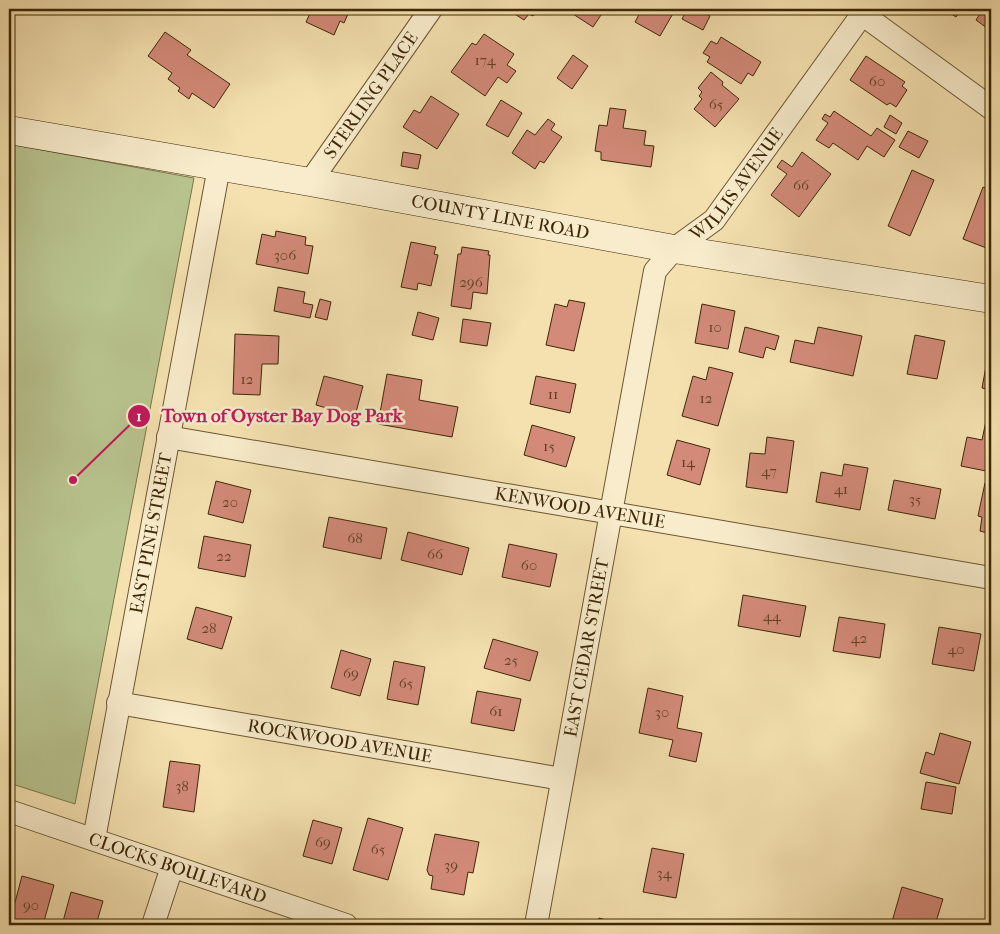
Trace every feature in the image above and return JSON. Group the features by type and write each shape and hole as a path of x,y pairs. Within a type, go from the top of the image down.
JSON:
{"main road":[{"name":"COUNTY LINE ROAD","path":"9,130 310,182 674,249 991,299"}],"street":[{"name":"STERLING PLACE","path":"310,182 431,9"},
{"path":"864,11 991,108"},
{"name":"WILLIS AVENUE","path":"637,368 655,271 674,249 714,220 864,11"},
{"name":"EAST PINE STREET","path":"94,839 219,167"},
{"name":"EAST CEDAR STREET","path":"536,925 637,368"},
{"name":"KENWOOD AVENUE","path":"168,437 991,578"},
{"name":"ROCKWOOD AVENUE","path":"118,703 562,779"},
{"name":"CLOCKS BOULEVARD","path":"9,811 346,925"},
{"path":"152,925 172,867"}],"green space":[{"path":"9,144 194,178 75,804 9,783"}],"building":[{"path":"312,9 346,9 345,12 348,14 344,23 340,21 334,35 306,22"},
{"path":"507,9 538,9 533,16 529,14 524,20"},
{"path":"577,9 605,9 593,27 573,14"},
{"path":"642,9 675,10 660,36 635,22"},
{"path":"687,9 698,9 710,16 703,30 682,19"},
{"path":"944,9 962,9 956,17"},
{"path":"983,9 991,9 991,21 987,28 976,20"},
{"path":"165,32 191,50 187,55 230,84 214,108 192,93 189,99 178,91 180,88 168,79 172,73 148,56"},
{"path":"484,34 514,54 507,65 516,71 507,83 498,77 485,96 451,72 472,43 476,45"},
{"path":"721,37 761,62 753,76 748,73 741,84 707,62 710,57 703,53 711,41 717,44"},
{"path":"573,55 588,66 572,89 557,78"},
{"path":"866,56 905,82 902,86 907,90 896,107 890,103 887,105 850,80"},
{"path":"711,72 723,82 722,85 739,99 715,127 694,109 702,99 699,96 702,92 698,88"},
{"path":"431,96 459,114 437,149 403,127 414,110 420,113"},
{"path":"501,100 522,113 508,137 486,125"},
{"path":"610,108 626,110 623,128 646,131 644,145 654,146 651,167 601,160 601,152 595,151 599,125 607,126"},
{"path":"834,111 871,136 877,128 895,140 884,157 867,146 858,160 833,143 829,148 816,140 828,123 822,119 825,114 830,117"},
{"path":"890,115 902,123 896,134 884,127"},
{"path":"548,119 555,124 551,130 562,137 544,163 540,161 535,169 512,153 527,130 535,135"},
{"path":"908,131 928,141 919,158 899,147"},
{"path":"403,152 421,155 418,169 401,166"},
{"path":"802,152 831,174 799,217 771,195 787,174 777,167 782,160 792,167"},
{"path":"912,170 934,180 910,236 888,226"},
{"path":"983,187 991,190 991,243 989,249 963,239"},
{"path":"276,231 306,237 305,245 313,246 308,274 256,264 262,234 275,237"},
{"path":"411,242 436,247 434,254 438,255 431,286 418,283 417,290 401,287"},
{"path":"462,247 489,251 488,255 490,255 487,294 473,292 471,309 451,306 458,254 461,254"},
{"path":"278,287 305,292 303,303 313,305 310,318 274,311"},
{"path":"320,299 331,302 327,320 315,317"},
{"path":"569,300 585,303 574,351 546,345 555,304 567,307"},
{"path":"702,304 735,311 728,349 695,343"},
{"path":"418,312 439,318 433,340 412,335"},
{"path":"463,319 491,323 487,346 460,342"},
{"path":"745,327 779,336 775,350 766,347 763,358 739,352"},
{"path":"818,327 862,336 853,376 790,362 795,340 814,344"},
{"path":"235,334 279,336 278,364 262,364 260,395 233,394"},
{"path":"915,335 945,341 937,379 907,374"},
{"path":"987,361 991,362 991,396 986,395 987,389 982,388"},
{"path":"709,367 733,373 718,426 682,416 693,376 706,380"},
{"path":"387,374 422,380 419,400 458,407 452,437 378,424"},
{"path":"324,376 363,386 355,416 316,405"},
{"path":"536,376 576,384 570,413 530,404"},
{"path":"987,416 991,416 991,472 961,466 967,437 982,440"},
{"path":"532,425 575,437 566,467 524,455"},
{"path":"767,437 794,441 787,493 746,487 750,453 765,454"},
{"path":"677,440 710,449 700,485 667,475"},
{"path":"844,464 868,468 860,510 816,502 821,472 842,476"},
{"path":"894,480 941,489 935,519 888,510"},
{"path":"216,481 251,490 243,523 208,514"},
{"path":"985,483 991,484 991,534 980,531 982,517 978,516"},
{"path":"329,517 387,528 381,559 323,547"},
{"path":"408,532 469,548 462,575 401,560"},
{"path":"204,536 251,545 245,577 198,568"},
{"path":"509,544 557,554 550,587 502,577"},
{"path":"743,595 806,606 800,637 738,626"},
{"path":"196,607 232,617 222,649 187,639"},
{"path":"839,617 885,624 880,658 833,651"},
{"path":"939,627 981,634 974,671 932,664"},
{"path":"493,639 538,652 530,681 484,668"},
{"path":"341,650 371,659 360,696 331,688"},
{"path":"394,661 425,667 418,705 387,699"},
{"path":"648,688 683,696 677,728 702,733 696,762 669,756 673,740 639,733"},
{"path":"477,691 521,699 514,731 471,723"},
{"path":"940,733 971,742 959,784 920,773 926,752 934,755"},
{"path":"170,761 200,765 194,812 163,807"},
{"path":"926,782 956,787 952,814 921,809"},
{"path":"368,818 403,828 388,880 353,870"},
{"path":"313,820 342,828 332,864 303,856"},
{"path":"435,834 479,842 473,873 468,872 464,895 431,889 433,876 429,875 427,870"},
{"path":"652,848 684,854 676,898 643,892"},
{"path":"22,876 54,885 43,925 9,925"},
{"path":"902,887 943,899 935,925 891,925"},
{"path":"71,892 103,901 96,925 62,925"},
{"path":"599,918 624,925 597,925"}],"place":[{"name":"Town of Oyster Bay Dog Park","path":"73,480"}]}
